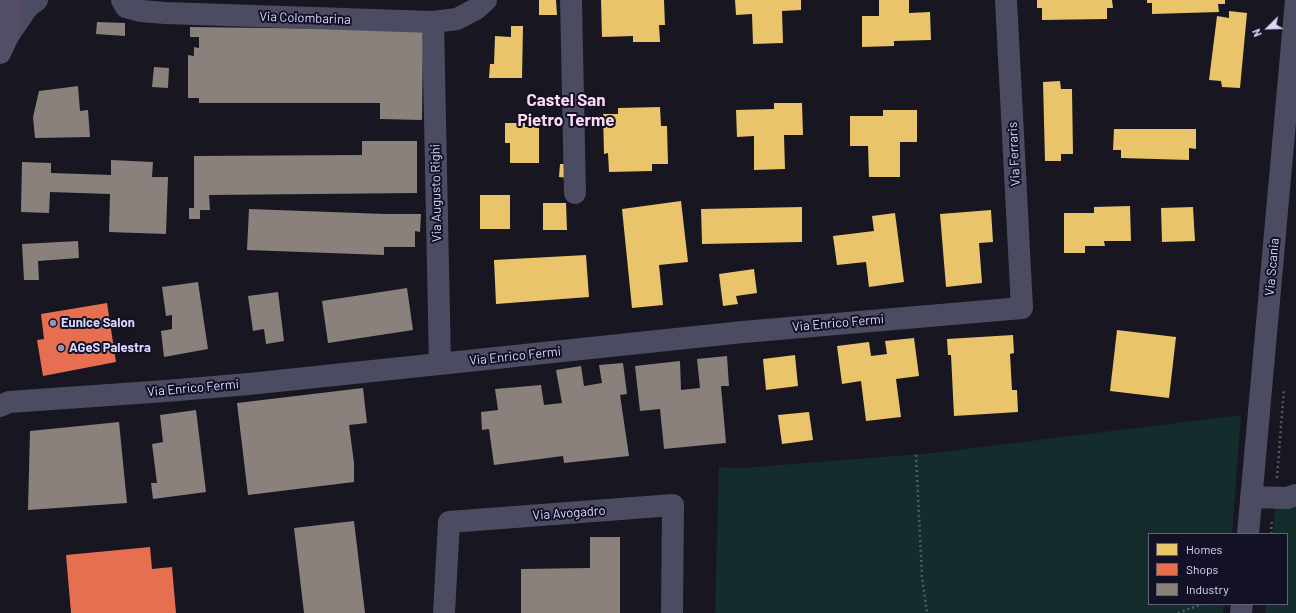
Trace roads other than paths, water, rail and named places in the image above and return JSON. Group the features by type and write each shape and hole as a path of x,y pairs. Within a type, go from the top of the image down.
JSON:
{"main road":[{"path":"4,44 10,22 10,0"}],"street":[{"path":"4,44 27,8 37,0"},
{"name":"Via Colombarina","path":"122,0 126,7 140,11 165,13 433,22 457,19 476,9 486,0"},
{"path":"571,0 575,193"},
{"name":"Via Ferraris","path":"1006,0 1022,308"},
{"name":"Via Scania","path":"1248,533 1296,0"},
{"name":"Via Augusto Righi","path":"433,22 440,364"},
{"name":"Via Enrico Fermi","path":"3,402 166,391 743,332 1022,308"},
{"path":"1252,497 1287,498 1296,495"},
{"name":"Via Avogadro","path":"444,613 449,522 673,505 672,613"}],"place":[{"name":"Eunice Salon","path":"53,323"},
{"name":"AGeS Palestra","path":"61,348"}],"district":[{"name":"Castel San Pietro Terme","path":"566,110"}]}
